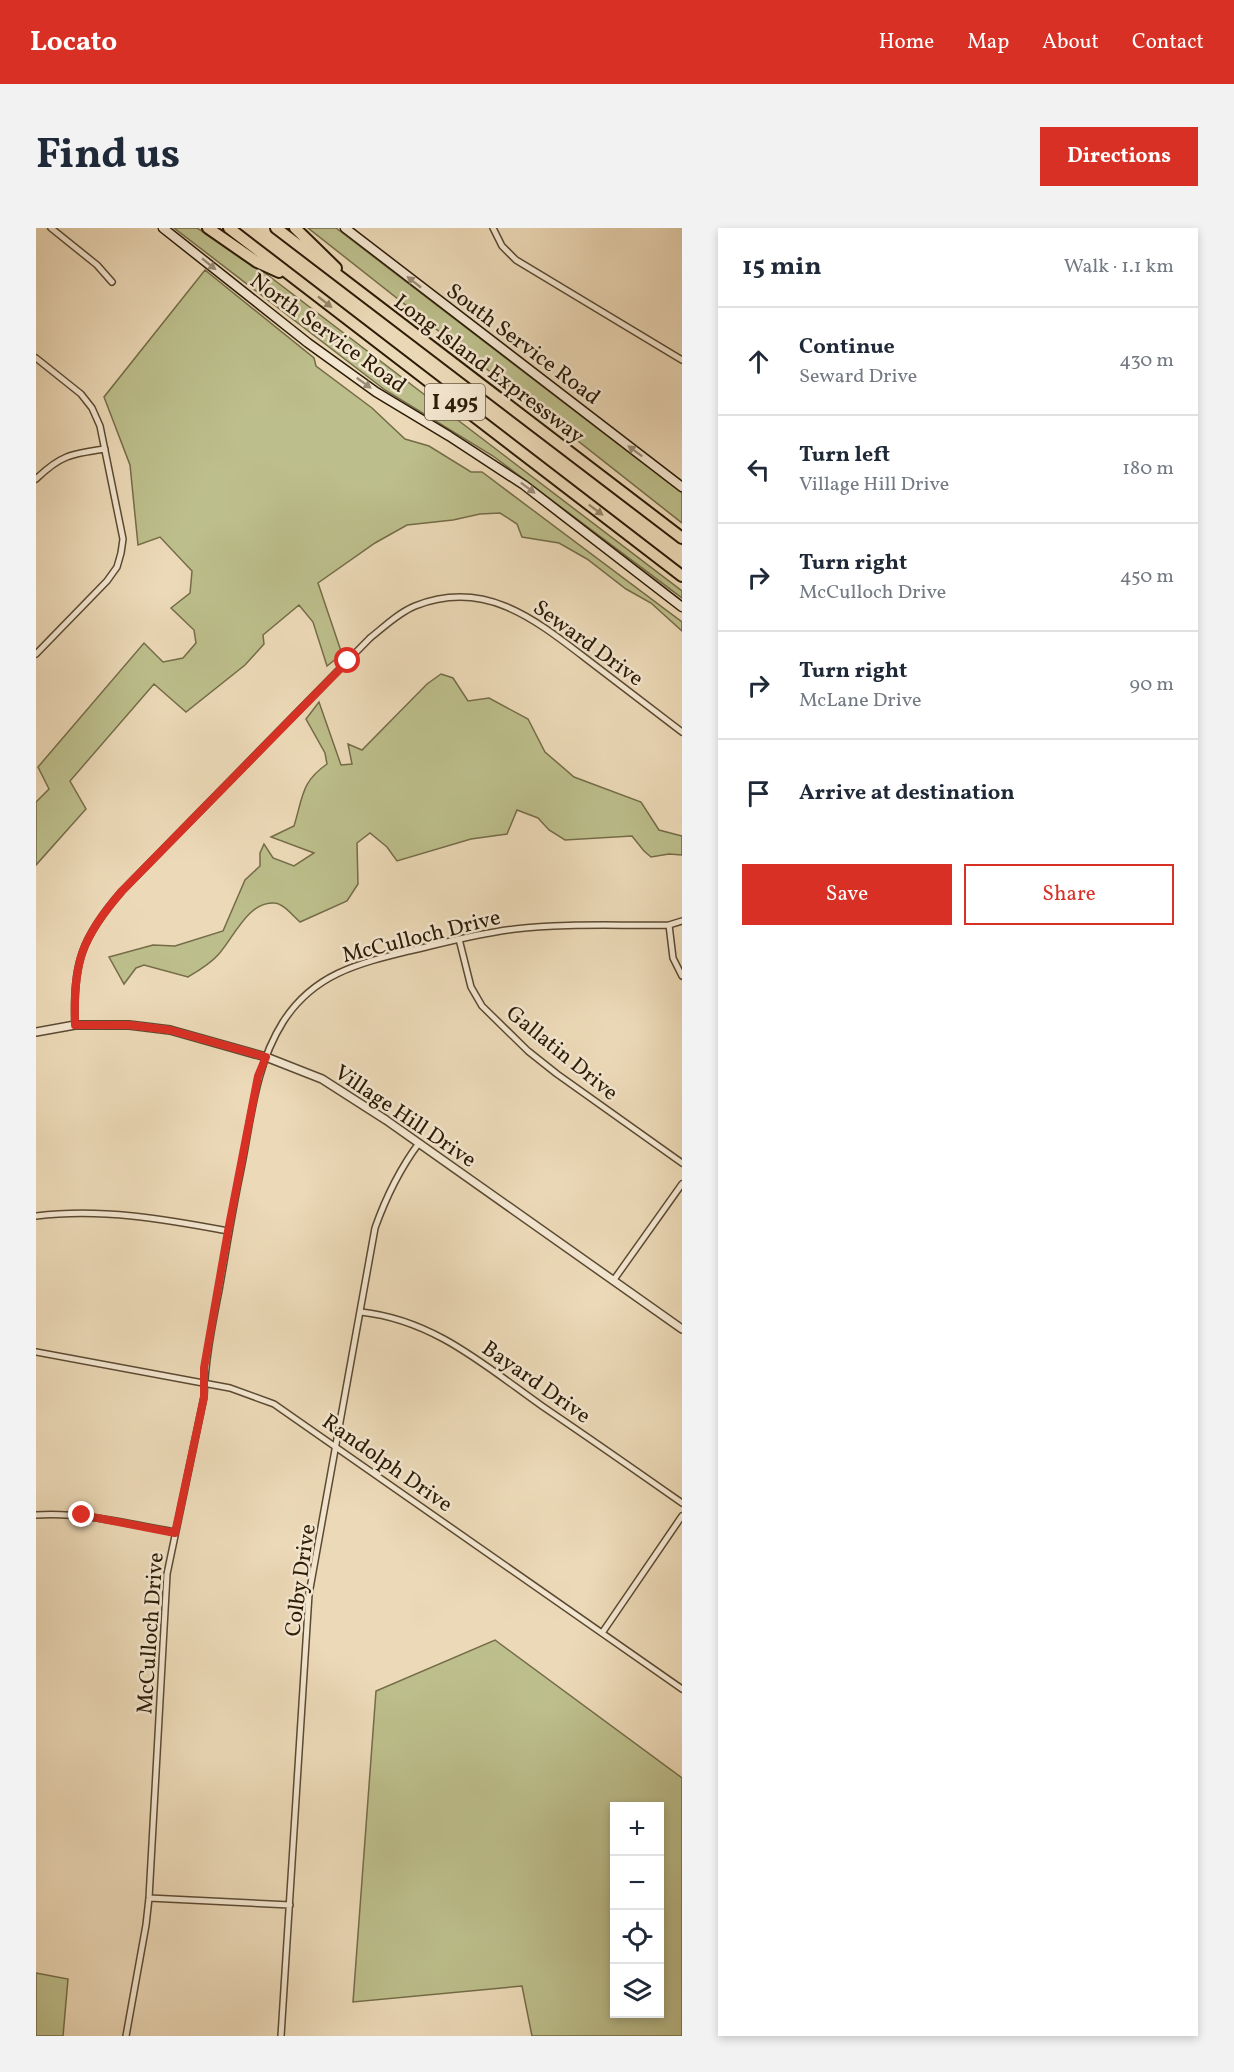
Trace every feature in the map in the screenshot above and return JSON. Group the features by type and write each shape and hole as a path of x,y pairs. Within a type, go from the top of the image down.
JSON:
{"highway":[{"path":"208,228 257,262 294,278"},
{"name":"I 495","path":"229,228 682,576"},
{"name":"Long Island Expressway","path":"276,228 682,538"},
{"path":"295,228 358,292"}],"main road":[{"name":"North Service Road","path":"163,228 308,343 376,392 524,485 682,607"},
{"name":"South Service Road","path":"345,228 682,487"}],"street":[{"path":"51,228 97,265 112,282"},
{"path":"493,228 502,246 516,260 682,360"},
{"path":"36,358 81,394 92,408 100,426 123,539 119,560 107,581 36,654"},
{"path":"36,479 50,466 71,454 105,449"},
{"name":"Seward Drive","path":"75,1025 74,990 78,963 101,914 370,638 391,620 413,607 439,598 465,596 496,602 523,613 554,633 682,732"},
{"name":"McCulloch Drive","path":"126,2036 149,1898 167,1574 204,1397 204,1368 228,1231 258,1076 266,1057 284,1021 304,996 341,970 364,962 459,939 517,928 669,925 682,921"},
{"path":"669,925 673,958 682,976"},
{"name":"Gallatin Drive","path":"459,939 471,987 482,1006 528,1051 557,1074 682,1163"},
{"name":"Village Hill Drive","path":"36,1032 75,1025 129,1025 170,1030 266,1057 322,1079 359,1102 682,1329"},
{"name":"Colby Drive","path":"281,2036 309,1594 375,1228 382,1206 399,1172 418,1143"},
{"path":"613,1281 682,1184"},
{"path":"36,1216 77,1213 117,1214 151,1217 228,1231"},
{"name":"Bayard Drive","path":"361,1312 386,1314 412,1322 460,1348 682,1503"},
{"name":"Randolph Drive","path":"36,1352 230,1388 274,1404 682,1689"},
{"path":"36,1515 82,1515 175,1533"},
{"path":"602,1633 682,1516"},
{"path":"149,1898 290,1905"}],"green space":[{"path":"174,228 197,228 240,254 682,591 682,598 493,456 385,390"},
{"path":"308,228 336,228 682,493 682,523"},
{"path":"205,270 314,358 316,366 372,408 405,439 429,446 471,472 482,472 682,622 682,631 651,603 626,589 587,559 559,543 522,537 517,524 500,513 407,525 375,543 318,583 342,654 327,666 313,622 299,605 263,635 264,644 245,665 186,712 154,684 70,781 86,809 36,865 36,802 49,789 38,767 144,643 163,662 183,658 196,643 194,630 171,608 190,593 192,571 160,537 138,545 130,465 104,397"},
{"path":"441,674 453,678 468,701 489,698 528,719 545,752 574,777 641,802 659,830 682,836 682,855 669,854 651,857 632,836 565,840 549,830 538,818 517,810 507,834 471,839 397,861 387,847 370,833 357,843 358,884 347,901 300,922 281,905 265,904 249,914 215,958 188,977 144,965 136,968 124,984 109,957 153,945 175,946 223,931 245,880 260,866 260,853 264,844 273,858 294,866 314,853 271,837 294,826 304,791 312,777 327,764 325,753 306,719 319,702 341,765 352,764 348,744 362,750 427,684"},
{"path":"495,1640 682,1778 682,2036 532,2036 522,1986 353,2002 376,1691"},
{"path":"36,1973 68,1979 63,2036 36,2036"}],"route":[{"path":"82,1515 175,1533 204,1397 204,1368 228,1231 258,1076 266,1057 206,1038 170,1030 129,1025 75,1025 74,990 78,963 101,914 348,661"}]}
